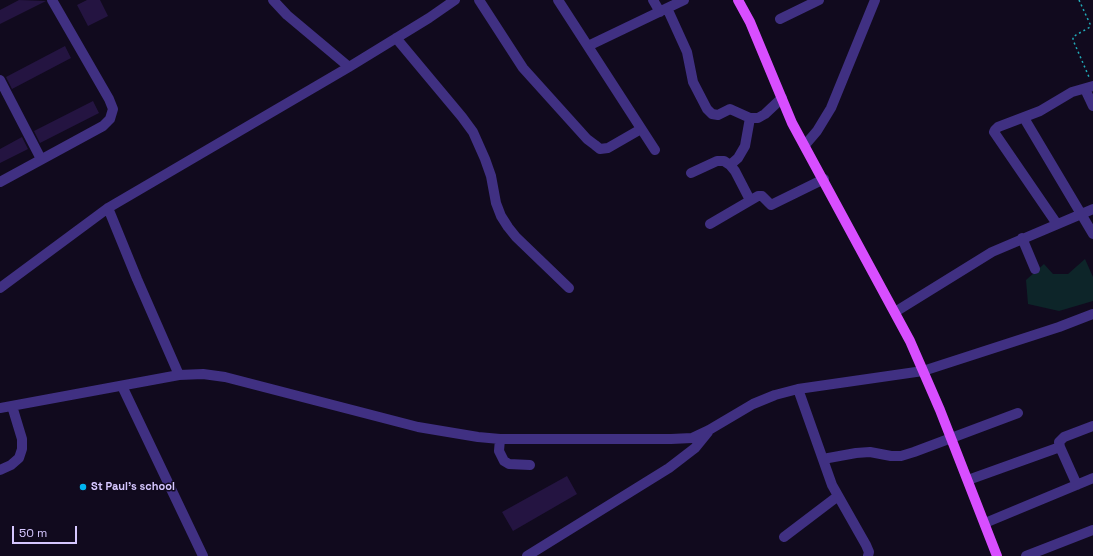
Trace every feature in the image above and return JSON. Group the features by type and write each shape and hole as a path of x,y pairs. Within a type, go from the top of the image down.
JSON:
{"main road":[{"path":"738,0 750,22 792,123 824,179 910,341 968,480 997,556"}],"street":[{"path":"0,182 103,126 110,119 112,110 109,99 52,0"},
{"path":"273,0 287,15 349,67"},
{"path":"0,288 108,208 349,67 455,0"},
{"path":"479,0 522,68 587,139 600,148 608,148 641,129"},
{"path":"558,0 655,150"},
{"path":"653,0 664,10 687,52 693,82 707,109 712,114 718,115 730,109 750,118 758,118 765,114 782,98"},
{"path":"588,46 684,0"},
{"path":"780,19 819,0"},
{"path":"805,145 817,131 831,108 875,0"},
{"path":"396,38 473,132 486,159 496,203 501,216 508,227 516,237 569,288"},
{"path":"0,80 41,159"},
{"path":"1057,224 994,132 998,127 1040,111 1072,92 1090,87 1093,106"},
{"path":"730,165 738,158 745,146 750,118"},
{"path":"1024,118 1093,234"},
{"path":"691,173 718,161 724,161 735,171 750,200"},
{"path":"710,224 758,196 762,196 771,205 824,179"},
{"path":"108,208 179,375"},
{"path":"895,312 992,252 1093,209"},
{"path":"1022,238 1035,269"},
{"path":"0,408 179,375 203,374 225,377 418,427 464,435 500,439 692,438 709,430 753,404 775,395 798,390 923,371 1059,327 1093,314"},
{"path":"122,386 202,556"},
{"path":"798,390 838,496 866,545 868,556"},
{"path":"0,470 11,465 19,458 22,449 22,439 12,406"},
{"path":"823,459 870,452 891,456 901,456 1018,414"},
{"path":"1077,485 1059,442 1061,439 1093,426"},
{"path":"528,556 669,468 695,448 709,430"},
{"path":"500,439 500,451 504,461 509,464 530,464"},
{"path":"968,480 1060,447"},
{"path":"985,523 1093,478"},
{"path":"784,537 838,496"},
{"path":"1026,556 1093,530"}],"path":[{"path":"1079,0 1090,27 1073,37 1073,40 1090,87"}],"green space":[{"path":"1085,259 1093,277 1093,301 1059,311 1028,304 1026,280 1044,264 1053,274 1068,274"}],"building":[{"path":"19,0 46,1 0,24 0,10"},
{"path":"87,0 100,0 108,16 88,26 77,5"},
{"path":"65,46 71,58 12,89 6,77"},
{"path":"93,101 99,113 40,143 34,131"},
{"path":"22,137 28,149 0,163 0,149"},
{"path":"567,476 577,494 513,531 502,512"}],"place":[{"name":"St Paul's school","path":"83,487"}]}
